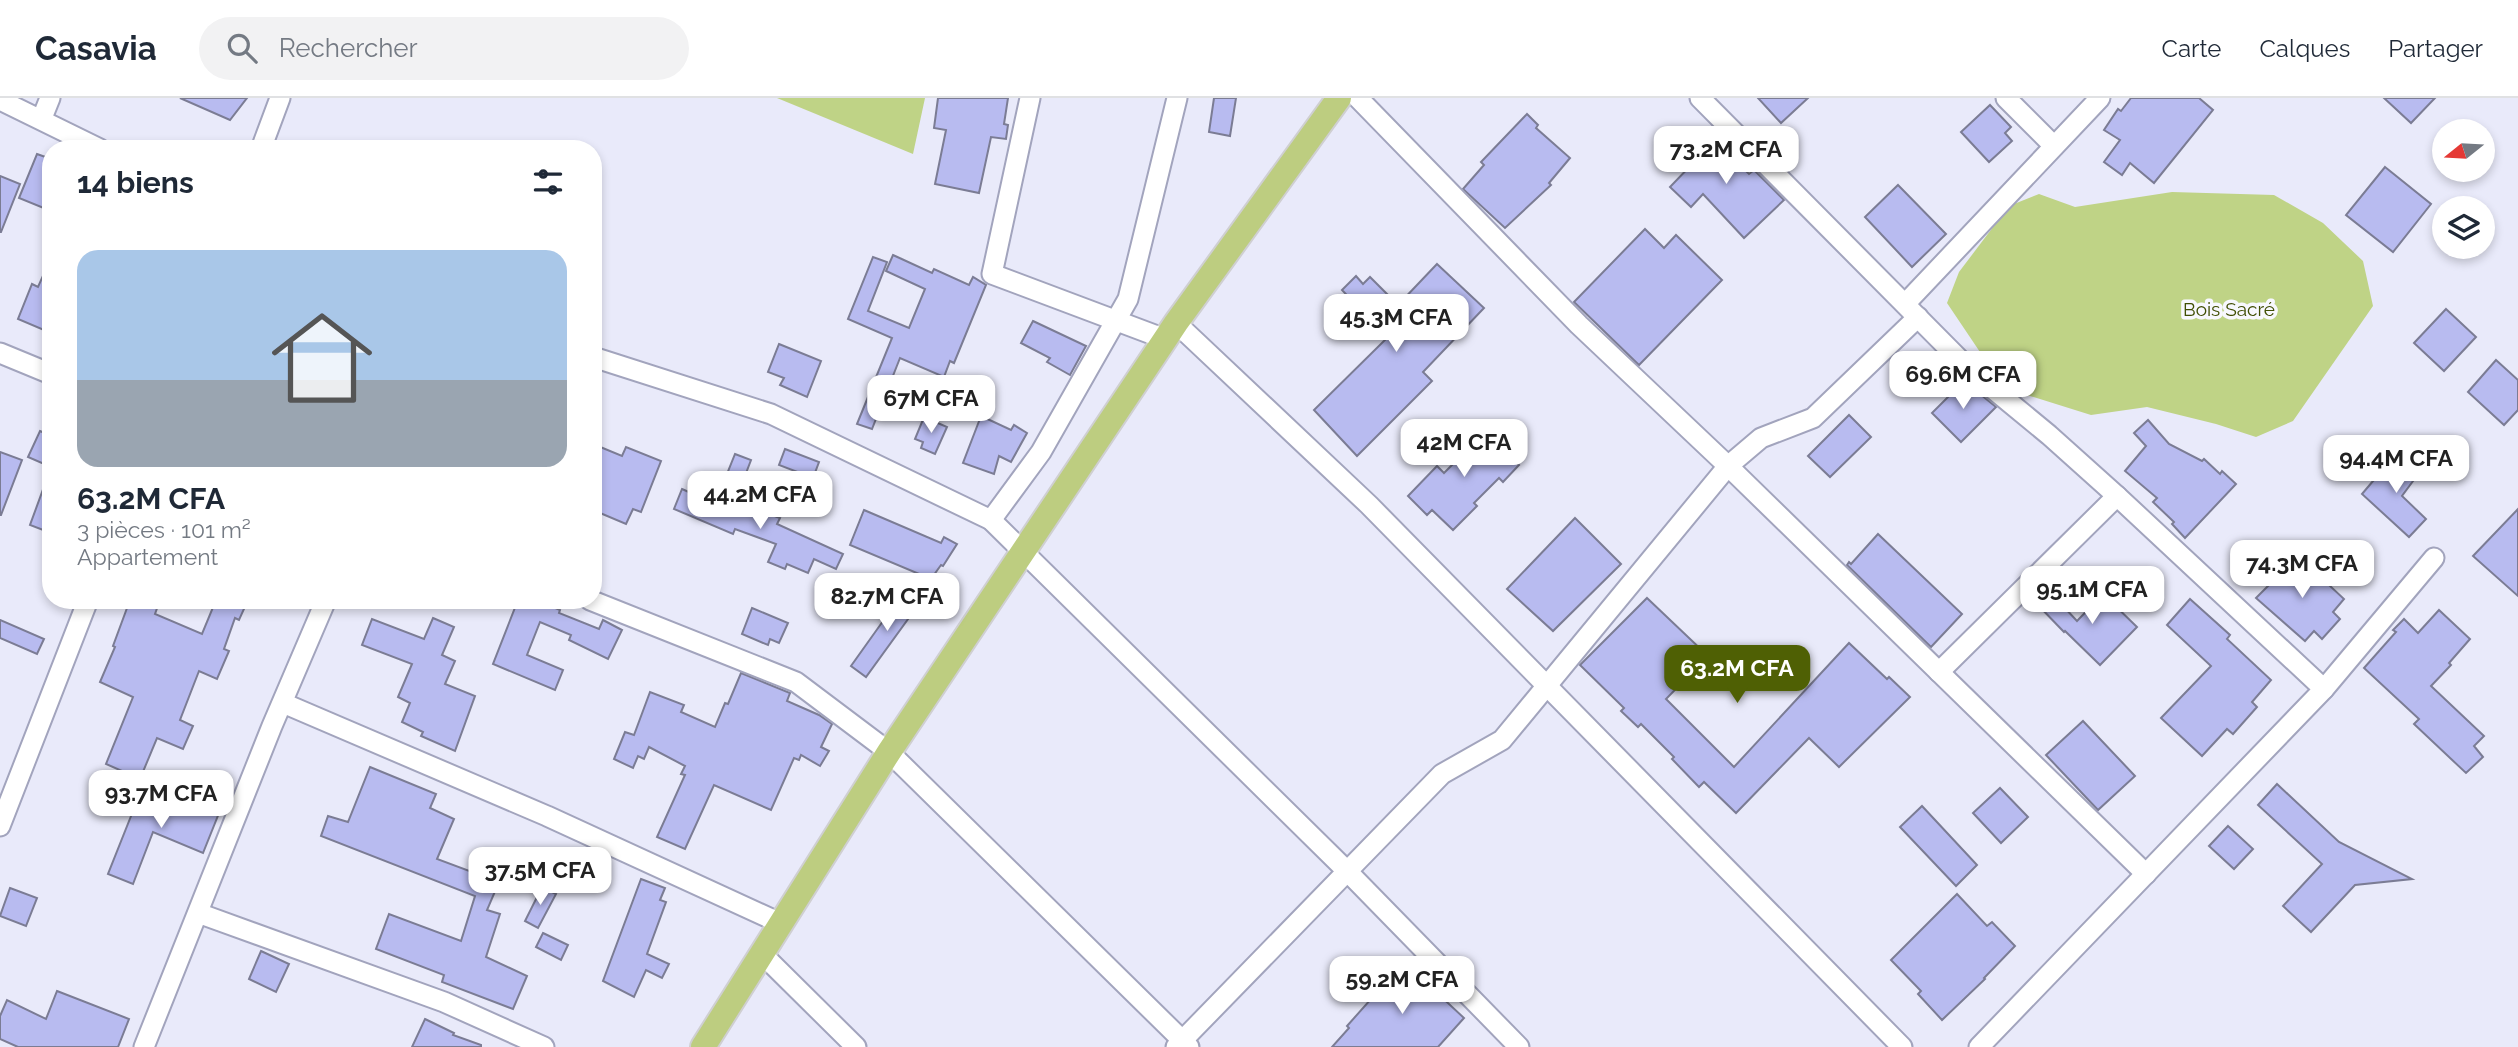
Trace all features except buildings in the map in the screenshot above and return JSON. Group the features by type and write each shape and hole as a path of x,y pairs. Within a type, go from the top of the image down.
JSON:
{"main road":[{"path":"703,1047 890,752 1171,331 1339,98"}],"street":[{"path":"42,118 50,98"},
{"path":"264,140 280,98"},
{"path":"1030,98 992,274 1115,320 1171,331 1369,505 1548,684 1902,1047"},
{"path":"991,520 1041,452 1128,299 1177,98"},
{"path":"1358,98 1579,325 2146,874"},
{"path":"1700,98 1970,370 2117,496 2324,689"},
{"path":"2006,98 2054,146"},
{"path":"602,605 796,682 890,752 1182,1045 1442,774 1502,740 1728,467 1761,439 1813,418 2054,146 2100,98"},
{"path":"0,100 83,140"},
{"path":"0,352 42,370"},
{"path":"602,360 771,414 991,520 1348,872 1519,1047"},
{"path":"1939,672 2117,496"},
{"path":"1979,1047 2324,689 2434,558"},
{"path":"0,826 84,609"},
{"path":"144,1047 322,609"},
{"path":"283,704 547,816 780,923"},
{"path":"198,912 444,1002 544,1047"},
{"path":"761,953 856,1047"}],"green space":[{"path":"777,98 925,98 913,154"},
{"name":"Bois Sacré","path":"2172,192 2274,195 2323,223 2363,261 2373,306 2293,421 2256,437 2147,407 2091,415 2027,395 1984,358 1947,303 1959,272 2009,206 2039,194 2075,207"}]}
